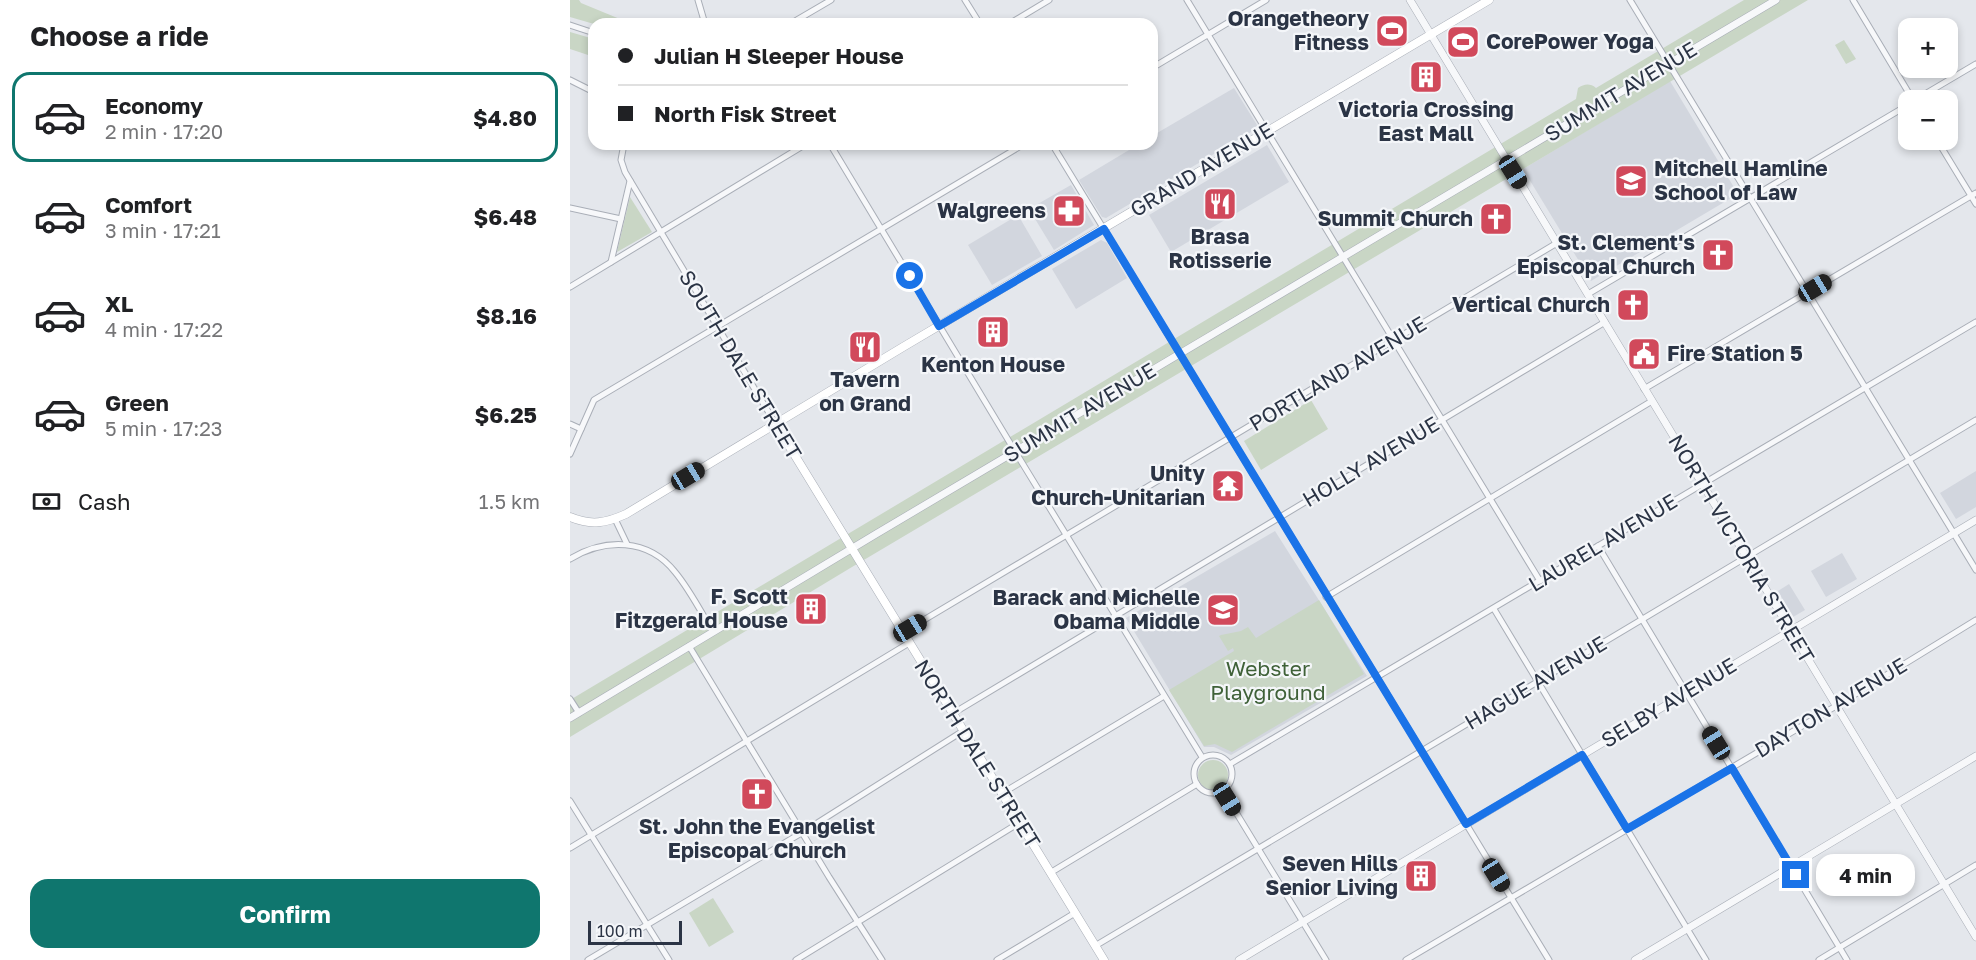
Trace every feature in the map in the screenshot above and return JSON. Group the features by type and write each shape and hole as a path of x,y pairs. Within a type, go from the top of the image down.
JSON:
{"main road":[{"name":"GRAND AVENUE","path":"570,517 596,524 615,519 1489,0"},
{"name":"SOUTH DALE STREET","path":"775,423 851,549"},
{"name":"NORTH DALE STREET","path":"851,549 1104,960"}],"street":[{"path":"698,0 703,18"},
{"path":"800,18 831,0"},
{"path":"965,0 976,18"},
{"path":"1019,18 1049,0"},
{"path":"1187,0 1540,581"},
{"path":"1158,64 1266,0"},
{"name":"NORTH VICTORIA STREET","path":"1410,0 1976,937"},
{"path":"1630,0 1976,570"},
{"name":"SUMMIT AVENUE","path":"570,718 1776,0"},
{"path":"1853,0 1908,90"},
{"path":"570,25 588,31"},
{"path":"1931,90 1976,64"},
{"path":"570,80 588,89"},
{"path":"1588,294 1898,111"},
{"path":"611,262 630,181 624,172 621,160 623,150"},
{"path":"570,287 796,150"},
{"path":"834,150 1202,757"},
{"path":"570,454 594,400 1014,150"},
{"path":"1056,150 1549,960"},
{"path":"1944,150 1974,195 1976,204"},
{"name":"SOUTH DALE STREET","path":"630,181 775,423"},
{"path":"1644,389 1974,195"},
{"path":"570,208 621,219"},
{"name":"PORTLAND AVENUE","path":"903,633 1557,243"},
{"name":"HOLLY AVENUE","path":"952,714 1605,322"},
{"name":"LAUREL AVENUE","path":"1230,764 1976,322"},
{"path":"1326,597 1652,401"},
{"name":"HAGUE AVENUE","path":"1095,946 1976,420"},
{"path":"570,424 581,429"},
{"path":"615,519 627,544"},
{"name":"SELBY AVENUE","path":"1239,960 1976,520"},
{"path":"570,559 591,548 627,544 648,552 667,564 676,573 713,632"},
{"path":"1598,546 1847,960"},
{"path":"1494,609 1706,960"},
{"name":"DAYTON AVENUE","path":"1406,960 1836,706 1976,620"},
{"path":"570,848 909,643"},
{"path":"689,646 882,960"},
{"path":"1001,794 1164,696"},
{"path":"570,699 579,713"},
{"path":"588,960 803,832 963,731"},
{"path":"1215,754 1226,759 1230,764 1232,779 1222,791 1215,794 1204,792 1197,784 1193,771 1202,757 1215,754"},
{"path":"1635,960 1976,756"},
{"path":"1050,873 1197,784"},
{"path":"1222,791 1326,960"},
{"path":"570,801 669,960"},
{"path":"796,960 1019,823"},
{"path":"1819,960 1976,865"},
{"path":"997,960 1075,913"}],"shaded area":[{"name":"Mitchell Hamline School of Law","path":"1670,81 1738,194 1591,281 1523,169"},
{"path":"1234,88 1257,125 1256,129 1106,218 1102,217 1079,180 1129,150 1158,150 1158,132"},
{"path":"1267,145 1289,182 1171,252 1149,215"},
{"path":"1071,185 1094,225 1054,250 1029,209"},
{"path":"1018,215 1042,256 992,285 968,245"},
{"path":"1101,240 1107,243 1127,278 1076,309 1052,269"},
{"path":"1976,471 1976,507 1956,519 1940,493"},
{"path":"1275,531 1367,676 1231,755 1214,747 1204,747 1126,618"},
{"path":"1842,553 1857,579 1826,597 1811,571"},
{"path":"1789,584 1805,610 1793,617 1778,591"}],"green space":[{"path":"570,0 579,0 581,3 617,18 588,18 588,22 570,17"},
{"path":"1744,0 1808,0 852,567 570,737 570,700 1576,99 1578,88 1589,85 1596,88"},
{"path":"570,32 588,37 588,55 570,49"},
{"path":"1844,40 1856,59 1846,64 1835,45"},
{"path":"630,197 652,232 617,252"},
{"path":"1311,400 1328,429 1261,470 1244,441"},
{"name":"Webster Playground","path":"1319,600 1364,674 1232,752 1215,744 1204,746 1169,690 1234,651 1233,648 1228,651 1219,636 1248,627 1256,638"},
{"path":"1213,760 1219,761 1227,769 1227,781 1219,789 1213,790 1207,789 1199,781 1198,775 1199,769 1207,761"},
{"path":"713,898 734,932 709,947 689,913"}],"place":[{"name":"Orangetheory Fitness","path":"1392,31"},
{"name":"CorePower Yoga","path":"1463,42"},
{"name":"Victoria Crossing East Mall","path":"1426,77"},
{"name":"Mitchell Hamline School of Law","path":"1631,181"},
{"name":"Brasa Rotisserie","path":"1220,204"},
{"name":"Walgreens","path":"1069,211"},
{"name":"Summit Church","path":"1496,219"},
{"name":"St. Clement's Episcopal Church","path":"1718,255"},
{"name":"Vertical Church","path":"1633,305"},
{"name":"Kenton House","path":"993,332"},
{"name":"Tavern on Grand","path":"865,347"},
{"name":"Fire Station 5","path":"1644,354"},
{"name":"Unity Church-Unitarian","path":"1228,486"},
{"name":"F. Scott Fitzgerald House","path":"811,609"},
{"name":"Barack and Michelle Obama Middle","path":"1223,610"},
{"name":"St. John the Evangelist Episcopal Church","path":"757,794"},
{"name":"Seven Hills Senior Living","path":"1421,876"}],"route":[{"path":"910,276 939,326 1104,229 1466,824 1582,755 1627,829 1732,768 1796,875"}]}
